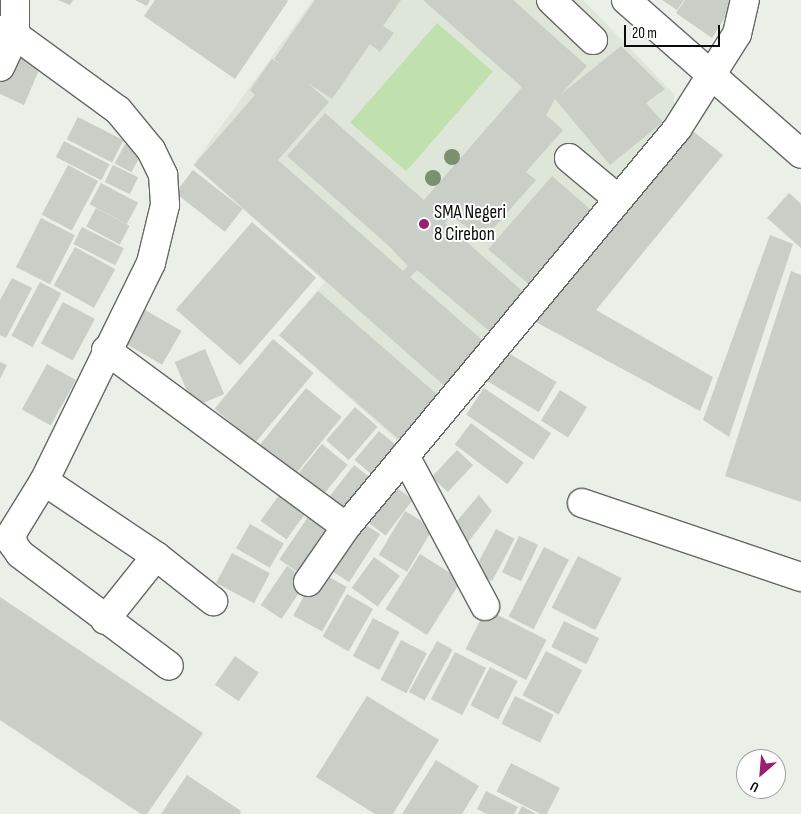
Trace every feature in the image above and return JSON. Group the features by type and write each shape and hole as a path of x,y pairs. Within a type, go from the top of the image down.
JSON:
{"street":[{"path":"0,67 15,0"},
{"path":"552,0 593,40"},
{"path":"626,0 709,77 801,154"},
{"path":"308,582 346,527 677,128 737,34 745,0"},
{"path":"8,33 118,110 151,150 163,175 165,205 152,263 106,350 44,481 12,533 13,544 20,554 105,620 169,666"},
{"path":"569,158 618,199"},
{"path":"106,350 346,527"},
{"path":"405,456 485,606"},
{"path":"44,481 156,556 213,601"},
{"path":"582,503 801,577"},
{"path":"105,620 156,556"}],"shaded area":[{"name":"SMA Negeri 8 Cirebon","path":"313,0 583,0 674,94 675,119 402,445 279,335 325,282 193,165"}],"green space":[{"path":"437,23 493,72 406,171 350,123"}],"building":[{"path":"58,0 73,0 70,5"},
{"path":"135,0 150,0 147,6"},
{"path":"155,0 288,1 235,79 144,16"},
{"path":"315,0 401,0 383,26 394,33 380,52 370,44 332,99 308,83 329,102 278,160 403,271 408,266 389,246 287,156 325,113 424,200 522,87 423,0 513,0 587,66 560,95 621,46 665,89 646,103 663,122 610,165 555,99 546,115 563,130 526,172 536,180 484,239 451,216 445,223 527,295 495,336 417,270 410,277 488,345 448,389 194,165 255,95 250,90 272,59 282,65 274,59"},
{"path":"662,0 684,0 677,10"},
{"path":"685,0 736,0 712,38 676,13"},
{"path":"13,51 42,63 24,105 0,94 0,81"},
{"path":"78,117 123,140 112,162 67,139"},
{"path":"689,128 723,155 596,310 713,377 700,411 534,321"},
{"path":"64,141 109,164 101,180 56,157"},
{"path":"125,144 142,153 131,172 115,163"},
{"path":"68,165 98,181 72,230 42,214"},
{"path":"113,165 138,177 130,194 105,182"},
{"path":"193,170 243,209 225,232 175,193"},
{"path":"552,176 595,213 531,287 488,249"},
{"path":"101,183 138,203 127,224 90,204"},
{"path":"789,193 801,204 801,248 767,218"},
{"path":"96,208 130,226 120,244 86,227"},
{"path":"41,218 75,235 50,284 16,267"},
{"path":"252,222 316,278 240,365 176,310"},
{"path":"82,227 124,248 115,265 73,244"},
{"path":"770,235 793,244 729,437 703,420"},
{"path":"75,247 115,269 94,308 54,285"},
{"path":"791,271 801,275 801,502 725,476"},
{"path":"12,278 32,288 6,338 0,335 0,300"},
{"path":"40,282 61,293 33,347 11,336"},
{"path":"318,291 442,399 403,443 279,336"},
{"path":"63,302 95,319 73,360 41,343"},
{"path":"140,307 182,331 162,365 121,341"},
{"path":"273,339 314,373 255,443 215,409"},
{"path":"500,348 557,382 539,412 482,378"},
{"path":"205,349 224,394 194,407 175,362"},
{"path":"0,362 7,365 0,379"},
{"path":"47,364 76,380 51,425 22,409"},
{"path":"306,388 342,417 293,478 257,449"},
{"path":"484,388 551,433 533,460 466,415"},
{"path":"560,390 587,407 568,437 541,421"},
{"path":"355,407 378,427 349,460 326,440"},
{"path":"471,423 524,463 507,484 455,445"},
{"path":"379,431 405,453 381,482 355,460"},
{"path":"322,444 348,465 317,502 292,481"},
{"path":"457,450 473,465 448,492 432,477"},
{"path":"354,465 378,484 347,524 323,505"},
{"path":"388,481 413,500 386,536 361,517"},
{"path":"280,494 306,513 286,540 261,521"},
{"path":"479,495 492,511 463,549 451,528"},
{"path":"405,511 433,528 407,572 379,555"},
{"path":"310,514 335,531 304,576 279,560"},
{"path":"355,518 380,534 349,582 324,566"},
{"path":"250,524 284,544 270,568 236,548"},
{"path":"496,529 515,539 492,581 473,571"},
{"path":"519,536 538,545 521,581 502,572"},
{"path":"544,547 569,560 534,629 509,616"},
{"path":"232,553 270,573 254,603 216,583"},
{"path":"420,554 462,580 427,635 386,609"},
{"path":"578,556 622,578 595,630 552,608"},
{"path":"374,557 400,576 378,607 352,588"},
{"path":"287,566 308,580 281,619 261,605"},
{"path":"318,571 347,587 322,632 293,616"},
{"path":"347,594 373,609 348,651 322,636"},
{"path":"0,597 203,733 147,814 141,814 0,720"},
{"path":"486,609 547,640 526,680 466,649"},
{"path":"373,618 399,632 379,670 353,656"},
{"path":"564,621 599,638 586,664 551,647"},
{"path":"401,640 427,653 406,693 381,680"},
{"path":"437,641 453,650 425,700 409,692"},
{"path":"546,651 582,670 559,714 523,695"},
{"path":"455,652 486,668 462,715 431,699"},
{"path":"235,656 259,673 239,701 215,685"},
{"path":"490,667 518,681 498,719 470,705"},
{"path":"367,696 439,740 393,814 375,814 316,777"},
{"path":"515,696 554,715 540,743 501,724"},
{"path":"436,760 479,786 462,814 402,814"},
{"path":"511,763 560,788 547,814 541,814 496,792"},
{"path":"187,775 241,811 240,814 161,814"},
{"path":"486,791 518,807 514,814 487,814 477,809"},
{"path":"522,806 536,814 518,814"}],"place":[{"name":"SMA Negeri 8 Cirebon","path":"424,224"}]}
